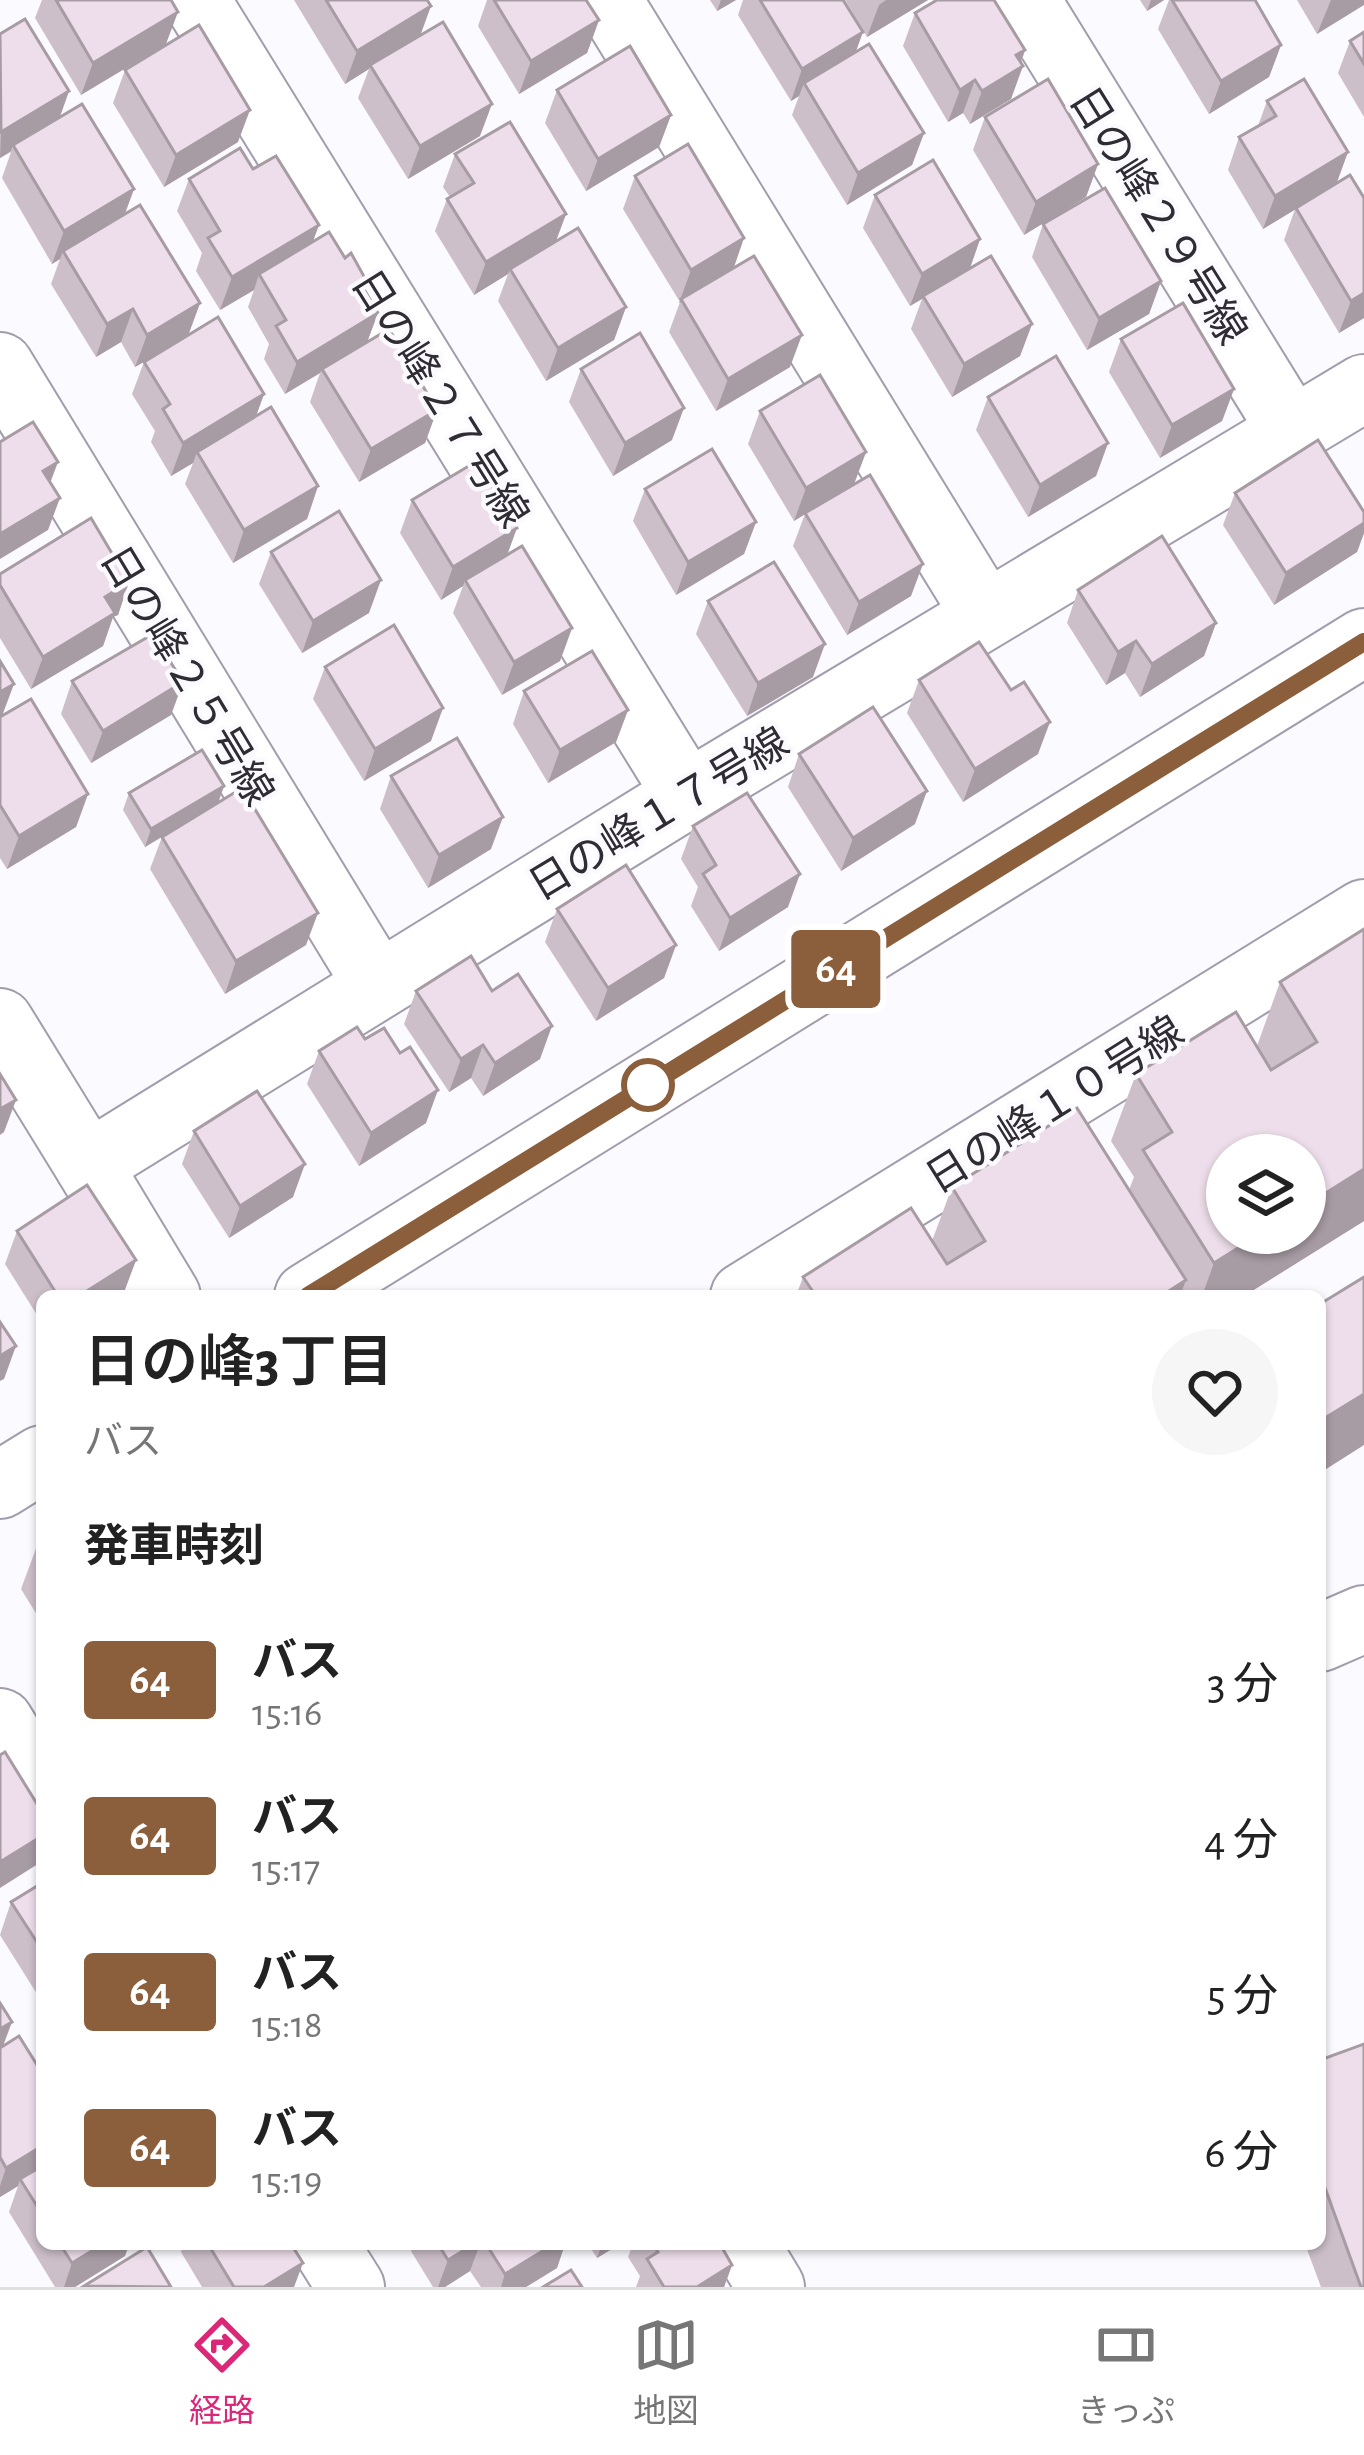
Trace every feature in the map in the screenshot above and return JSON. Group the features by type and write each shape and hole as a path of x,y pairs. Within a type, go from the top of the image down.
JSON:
{"street":[{"name":"日の峰２７号線","path":"196,0 687,795"},
{"path":"608,0 985,614"},
{"name":"日の峰２９号線","path":"1026,0 1292,431"},
{"name":"日の峰２５号線","path":"0,366 376,984"},
{"name":"日の峰１７号線","path":"88,1166 376,984 1364,388"},
{"path":"318,1290 1364,642"},
{"name":"日の峰１０号線","path":"754,1290 1364,913"},
{"path":"0,1022 163,1290"},
{"path":"0,1485 36,1464"},
{"path":"1326,1635 1364,1619"},
{"path":"1,1727 36,1781"},
{"path":"328,2250 351,2287"},
{"path":"749,2250 771,2287"}],"building":[{"path":"56,0 171,0 178,12 93,63"},
{"path":"326,0 427,0 431,6 357,51"},
{"path":"494,0 586,0 599,20 531,61"},
{"path":"760,0 843,0 863,32 802,69"},
{"path":"937,0 994,0 1025,50 1016,55 1023,66 982,91 975,80 960,90 915,13"},
{"path":"1172,0 1255,0 1281,45 1221,81"},
{"path":"25,19 69,91 1,132 0,34"},
{"path":"443,22 492,104 420,146 370,65"},
{"path":"199,25 250,110 176,155 125,70"},
{"path":"1364,32 1364,64 1350,41"},
{"path":"869,44 924,133 858,173 804,83"},
{"path":"630,46 671,115 598,159 557,90"},
{"path":"1048,79 1098,164 1036,202 985,117"},
{"path":"1304,79 1348,152 1275,196 1239,137 1276,116 1267,101"},
{"path":"82,104 134,189 64,231 13,145"},
{"path":"510,122 566,214 486,262 447,199 474,183 455,154"},
{"path":"688,144 744,238 691,270 635,176"},
{"path":"240,148 253,169 276,156 319,225 232,277 208,238 220,231 189,179"},
{"path":"933,160 980,239 922,274 875,195"},
{"path":"1350,175 1364,198 1364,293 1351,301 1296,208"},
{"path":"1105,188 1161,281 1099,318 1043,224"},
{"path":"140,205 200,303 147,335 133,309 107,324 63,251"},
{"path":"578,228 626,307 558,348 510,269"},
{"path":"329,232 345,258 351,253 366,280 361,284 378,313 297,362 276,326 286,320 259,274"},
{"path":"754,256 802,335 728,379 681,299"},
{"path":"991,256 1032,324 964,364 923,296"},
{"path":"1183,303 1234,389 1172,425 1121,339"},
{"path":"218,317 264,394 183,443 163,409 170,404 144,362"},
{"path":"389,329 437,410 371,449 322,369"},
{"path":"640,333 684,408 625,443 581,369"},
{"path":"1056,356 1108,443 1040,485 988,397"},
{"path":"820,375 866,452 806,488 760,411"},
{"path":"271,407 318,486 244,530 197,452"},
{"path":"33,422 58,462 43,471 60,498 0,534 0,442"},
{"path":"1318,440 1364,512 1364,523 1286,573 1235,493"},
{"path":"712,449 756,522 688,562 645,489"},
{"path":"477,461 517,528 453,567 412,500"},
{"path":"870,475 923,564 859,602 805,513"},
{"path":"339,511 381,580 313,621 271,552"},
{"path":"91,518 129,582 105,597 115,613 43,657 0,585 0,574"},
{"path":"1162,536 1216,623 1152,664 1136,641 1118,652 1078,590"},
{"path":"522,546 572,628 514,662 465,580"},
{"path":"774,562 825,644 758,683 708,601"},
{"path":"394,625 443,708 375,749 325,667"},
{"path":"153,634 183,682 103,731 72,681"},
{"path":"979,642 1011,690 1024,682 1050,722 975,769 919,680"},
{"path":"592,651 628,710 560,750 524,691"},
{"path":"0,661 14,684 0,692"},
{"path":"31,699 88,794 19,836 0,805 0,717"},
{"path":"873,707 927,791 853,838 799,754"},
{"path":"457,738 503,817 439,855 391,776"},
{"path":"202,750 224,786 151,829 129,793"},
{"path":"242,788 318,913 236,961 162,837"},
{"path":"747,793 800,874 730,918 703,874 716,865 693,826"},
{"path":"626,865 676,945 608,988 557,909"},
{"path":"1364,929 1364,1169 1326,1193 1326,1134 1206,1134 1206,1250 1143,1150 1172,1132 1136,1074 1236,1012 1271,1070 1317,1042 1280,982"},
{"path":"471,956 492,991 518,974 552,1026 495,1063 483,1045 461,1059 416,991"},
{"path":"357,1027 365,1039 384,1028 400,1053 410,1047 438,1090 371,1133 319,1051"},
{"path":"0,1074 16,1100 0,1109"},
{"path":"257,1091 305,1164 240,1206 194,1131"},
{"path":"1077,1108 1186,1280 1170,1290 812,1290 803,1277 911,1208 947,1264 985,1241 952,1187"},
{"path":"87,1185 136,1260 88,1290 54,1290 17,1231"},
{"path":"1208,1254 1228,1254 1214,1263"},
{"path":"1364,1277 1364,1394 1326,1417 1326,1300"},
{"path":"0,1322 16,1346 0,1356"},
{"path":"5,1752 36,1802 36,1840 0,1862 0,1755"},
{"path":"36,1887 36,1941 11,1902"},
{"path":"0,2003 12,2022 0,2029"},
{"path":"19,2036 36,2063 36,2150 6,2168 0,2157 0,2048"},
{"path":"1364,2044 1364,2287 1326,2191 1326,2058"},
{"path":"36,2170 36,2204 20,2179"},
{"path":"64,2250 93,2250 72,2263"},
{"path":"149,2250 171,2287 84,2286"},
{"path":"212,2250 295,2250 303,2263 264,2287 234,2287"},
{"path":"442,2250 464,2250 448,2260"},
{"path":"490,2250 544,2250 505,2274"},
{"path":"723,2250 732,2265 697,2287 664,2287 647,2259 658,2252"},
{"path":"571,2270 582,2287 543,2287"}],"bus line":[{"name":"64","path":"318,1290 1364,642"}]}
